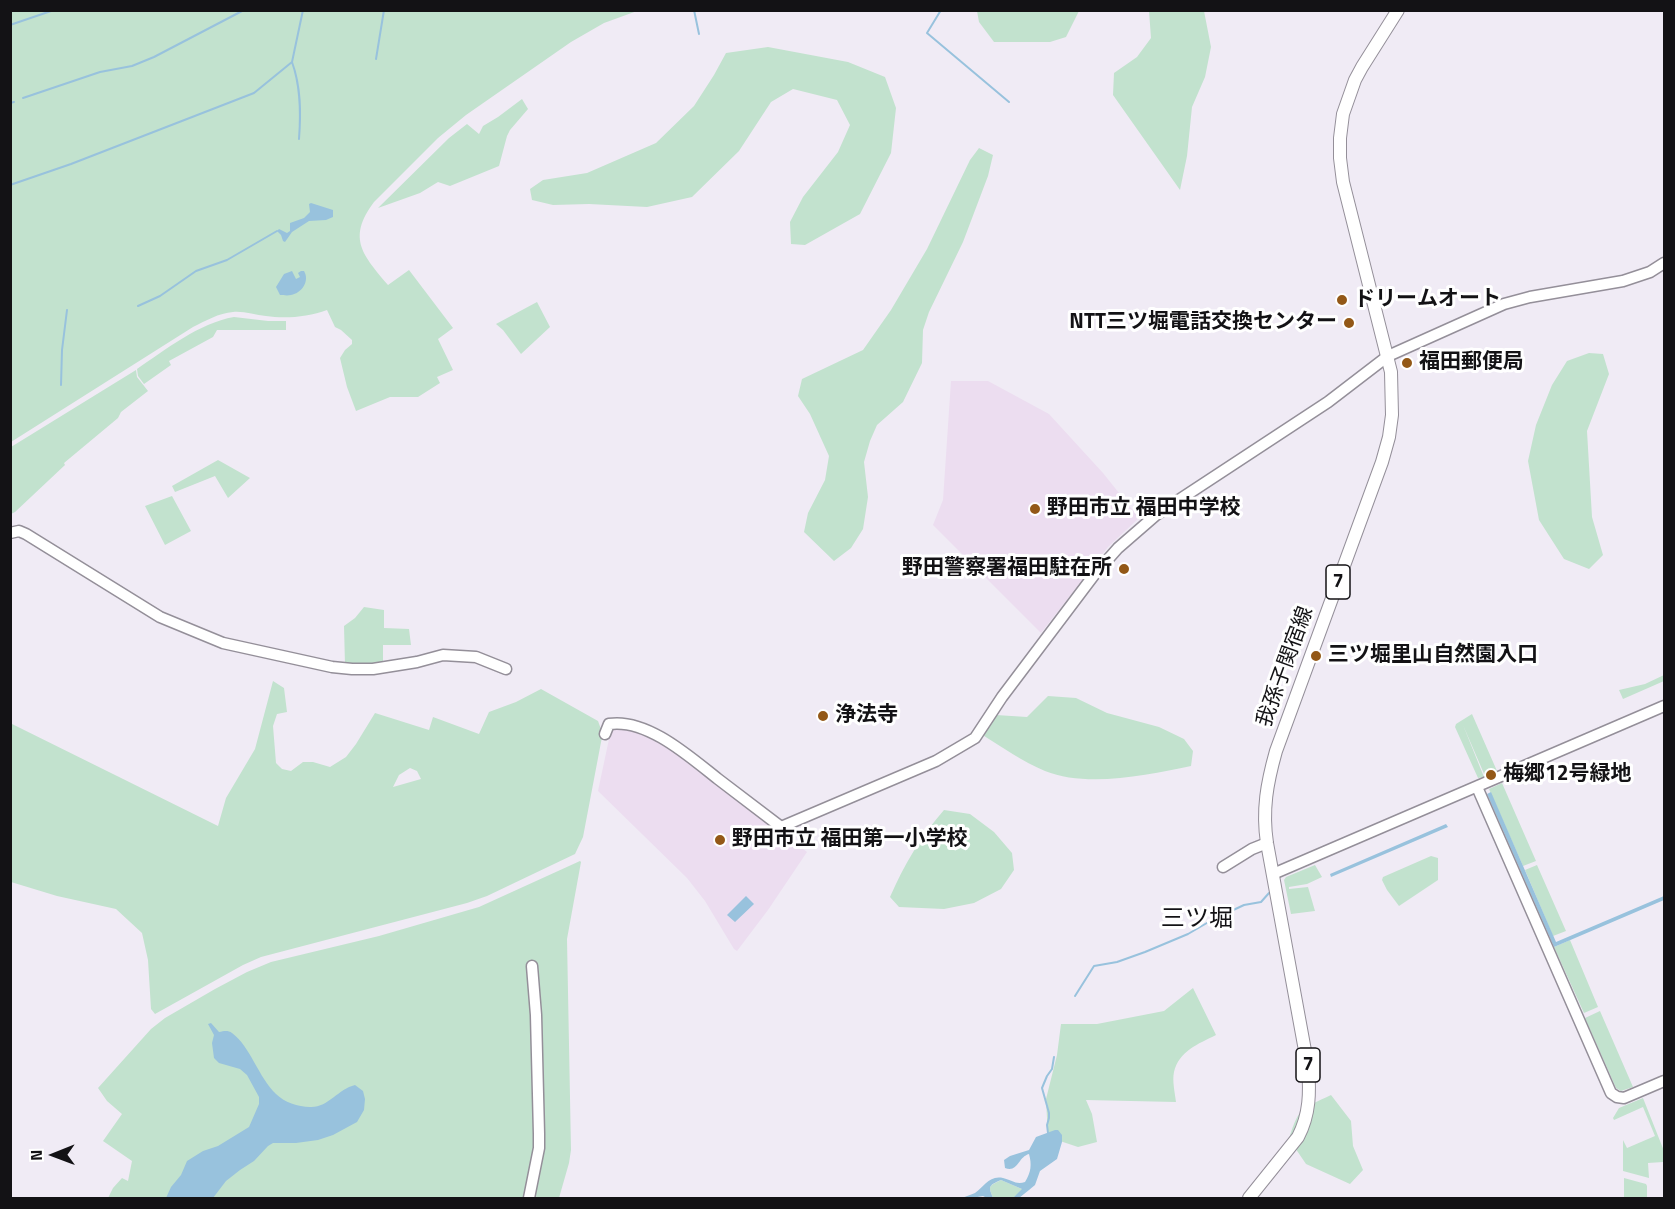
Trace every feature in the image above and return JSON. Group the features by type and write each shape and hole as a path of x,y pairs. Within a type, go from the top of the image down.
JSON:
{"main road":[{"name":"我孫子関宿線","path":"1249,1198 1298,1137 1309,1106 1308,1066 1267,843 1265,794 1276,751 1382,462 1389,437 1392,415 1391,372 1343,182 1340,138 1345,106 1355,80 1398,10"}],"street":[{"path":"604,734 609,724 620,722 675,745 781,827 936,761 975,738 1002,697 1094,575 1118,548 1156,515 1328,402 1388,356 1510,302 1623,280 1650,272 1665,262"},
{"path":"10,532 20,531 26,534 160,617 223,643 322,665 352,669 373,669 443,655 477,657 506,669"},
{"path":"1273,874 1665,706"},
{"path":"1477,787 1611,1093 1624,1098 1665,1081"},
{"path":"1223,867 1267,843"},
{"path":"529,1198 539,1149 536,1015 532,966"}],"shaded area":[{"name":"野田市立 福田中学校","path":"951,381 988,381 1049,414 1103,473 1139,518 1108,547 1041,633 933,525 943,500"},
{"name":"野田市立 福田第一小学校","path":"625,728 670,747 807,852 737,951 705,901 687,878 598,791 609,739 614,729"}],"green space":[{"path":"977,10 1079,11 1066,37 1050,42 994,42 979,22"},
{"path":"11,11 637,11 604,23 571,42 466,115 438,138 374,202 366,215 361,226 360,237 366,256 372,265 388,285 409,270 453,328 438,339 453,370 437,377 440,383 418,397 390,397 356,411 340,358 352,344 352,340 335,327 327,310 289,317 241,312 228,313 193,327 11,442"},
{"path":"1149,11 1204,11 1211,47 1205,77 1192,107 1187,156 1180,190 1113,95 1114,73 1137,57 1151,38"},
{"path":"768,47 848,62 885,77 896,108 891,153 860,214 805,245 791,244 790,222 803,197 838,152 850,125 837,100 793,89 771,102 739,151 692,197 647,207 553,205 532,200 530,189 543,180 587,173 656,143 694,106 726,53"},
{"path":"522,99 528,109 510,130 499,166 450,186 438,182 420,193 378,208 449,138 467,124 479,134 483,126"},
{"path":"979,148 993,155 988,176 963,242 929,312 923,330 922,363 903,402 877,425 870,441 864,462 868,497 863,529 851,548 834,561 804,532 808,513 825,480 829,456 810,414 798,396 802,379 863,350 891,310 927,249 970,160"},
{"path":"537,302 550,327 521,354 496,324"},
{"path":"234,317 286,321 286,330 217,330 213,337 169,361 171,365 144,384 138,376 137,369 183,338 208,325"},
{"path":"1589,353 1603,354 1609,374 1587,431 1592,517 1603,555 1589,569 1564,559 1539,520 1528,461 1536,425 1552,385 1567,361"},
{"path":"136,370 137,377 148,391 64,463 65,465 11,514 11,447"},
{"path":"218,460 250,478 228,498 215,476 175,492 172,486"},
{"path":"172,496 191,531 165,545 145,506"},
{"path":"364,607 384,610 384,628 409,629 411,645 383,645 383,662 345,665 344,626"},
{"path":"1664,675 1664,681 1623,699 1619,690 1645,684"},
{"path":"273,681 284,688 287,712 277,714 273,726 276,763 282,769 291,771 303,762 313,762 330,767 346,757 375,713 429,730 433,717 479,734 489,712 541,689 598,721 602,732 583,837 575,854 487,896 467,903 261,957 155,1014 151,1009 148,960 142,933 116,909 57,896 11,882 10,723 218,826 226,798 255,749","holes":["410,768 417,771 421,779 393,787 399,775"]},
{"path":"1048,696 1076,698 1107,713 1159,727 1184,739 1193,751 1191,766 1118,778 1079,779 1045,771 981,734 996,715 1027,717"},
{"path":"1472,714 1497,771 1485,776 1463,725 1484,777 1478,778 1455,727"},
{"path":"1502,783 1536,861 1523,866 1489,789"},
{"path":"944,810 970,814 994,832 1012,853 1014,870 1001,889 974,903 944,909 899,907 890,897 895,885 920,841"},
{"path":"1431,856 1438,858 1438,880 1399,906 1387,890 1382,880 1383,877"},
{"path":"580,861 567,939 571,1150 559,1198 108,1198 122,1178 128,1181 132,1161 103,1141 122,1114 107,1101 98,1088 151,1029 165,1018 247,972 271,962 379,936 479,907"},
{"path":"1315,865 1322,877 1307,884 1289,887 1289,889 1308,887 1315,911 1291,914 1284,880 1286,877"},
{"path":"1537,865 1566,931 1553,936 1525,870"},
{"path":"1570,940 1598,1007 1584,1013 1554,947"},
{"path":"1193,988 1216,1035 1190,1049 1180,1059 1173,1076 1176,1102 1086,1100 1092,1114 1097,1142 1078,1147 1048,1137 1046,1099 1057,1055 1061,1024 1097,1024 1164,1011"},
{"path":"1600,1011 1633,1087 1621,1091 1616,1088 1585,1018"},
{"path":"1331,1095 1351,1121 1353,1146 1363,1170 1350,1184 1306,1164 1289,1139 1299,1114 1308,1106"},
{"path":"1643,1098 1664,1151 1663,1162 1648,1163 1649,1178 1623,1171 1623,1140 1627,1148 1655,1136 1643,1107 1614,1120 1613,1118 1619,1108"},
{"path":"1624,1178 1646,1184 1647,1198 1624,1198"},
{"path":"1001,1180 1022,1191 1013,1198 993,1198 990,1187"}],"water":[{"path":"309,204 333,210 333,217 326,220 309,221 292,232 285,242 283,241 277,231 279,229 287,233 290,231 290,223 304,218 310,212"},
{"path":"292,271 296,279 300,277 298,273 304,271 306,279 304,286 295,294 280,295 276,287 284,274"},
{"path":"1491,792 1556,942 1664,896 1664,900 1554,947 1487,794"},
{"path":"1446,824 1448,827 1331,877 1330,874"},
{"path":"746,896 754,904 735,922 727,915"},
{"path":"211,1023 219,1032 229,1031 238,1039 264,1080 283,1099 292,1104 316,1107 355,1085 363,1091 364,1110 357,1122 333,1135 296,1143 273,1143 254,1161 226,1181 213,1198 166,1198 187,1161 249,1127 259,1104 259,1097 247,1075 240,1069 219,1063 214,1058 212,1043 214,1035 208,1024"},
{"path":"1055,1130 1062,1135 1057,1159 1040,1171 1035,1185 1019,1198 1013,1198 1022,1189 1001,1180 990,1187 993,1198 983,1196 962,1198 975,1193 994,1178 1025,1182 1030,1168 1029,1154 1022,1158 1015,1167 1009,1169 1005,1168 1004,1160 1029,1150 1036,1137"}],"waterway":[{"path":"10,25 54,10"},
{"path":"23,98 100,72 132,66 244,10"},
{"path":"299,139 300,100 292,62 303,10"},
{"path":"376,59 384,10"},
{"path":"694,10 699,34"},
{"path":"941,10 927,33 1009,102"},
{"path":"10,185 71,164 254,93 292,62"},
{"path":"10,103 14,102"},
{"path":"138,306 160,296 196,271 227,260 277,231"},
{"path":"61,385 67,310"},
{"path":"1075,996 1094,966 1117,962 1145,952 1188,934 1244,905 1261,902 1269,893"},
{"path":"1048,1133 1049,1113 1042,1088 1052,1069 1054,1057"}],"place":[{"name":"ドリームオート","path":"1342,300"},
{"name":"NTT三ツ堀電話交換センター","path":"1349,323"},
{"name":"福田郵便局","path":"1407,363"},
{"name":"野田市立 福田中学校","path":"1035,509"},
{"name":"野田警察署福田駐在所","path":"1124,569"},
{"name":"三ツ堀里山自然園入口","path":"1316,656"},
{"name":"浄法寺","path":"823,716"},
{"name":"梅郷12号緑地","path":"1491,775"},
{"name":"野田市立 福田第一小学校","path":"720,840"}],"district":[{"name":"三ツ堀","path":"1197,920"}]}
